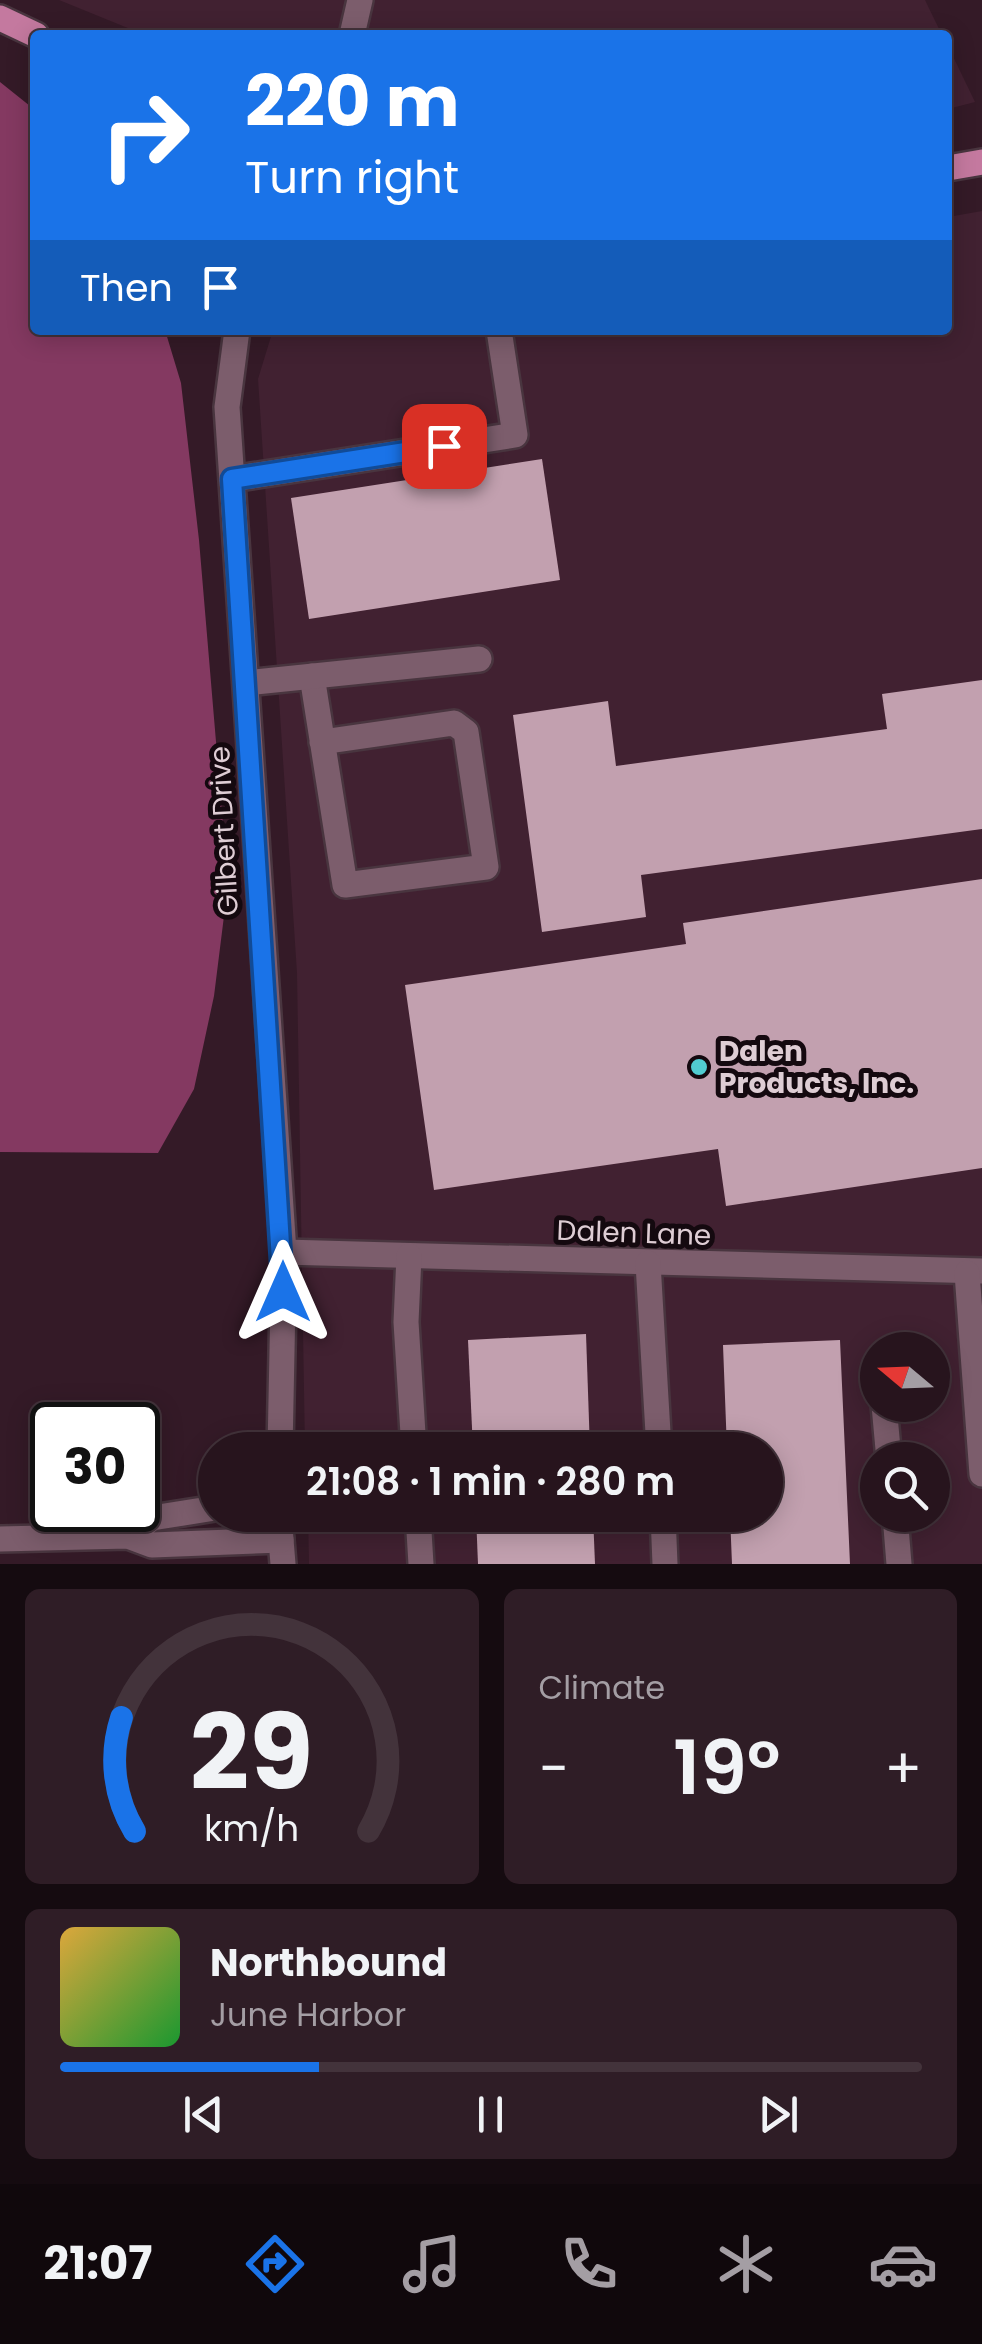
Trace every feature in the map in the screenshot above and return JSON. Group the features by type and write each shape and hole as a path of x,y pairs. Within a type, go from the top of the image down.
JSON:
{"main road":[{"path":"0,18 30,32"},
{"path":"952,167 982,162"}],"street":[{"path":"353,30 360,0"},
{"name":"Gilbert Drive","path":"236,335 227,408 260,947 284,1252 280,1432"},
{"path":"232,479 515,435 500,335"},
{"path":"246,683 479,659"},
{"path":"312,676 322,742 345,885 486,867 466,732 454,723 322,742"},
{"name":"Dalen Lane","path":"284,1252 975,1272"},
{"path":"409,1256 406,1322 413,1432"},
{"path":"648,1263 658,1432"},
{"path":"975,1272 982,1474"},
{"path":"128,1536 152,1518 198,1511"},
{"path":"419,1532 421,1564"},
{"path":"663,1532 665,1564"},
{"path":"896,1532 899,1564"},
{"path":"0,1539 128,1536 152,1546 281,1540"}],"shaded area":[{"path":"59,0 925,0 940,30 133,30"},
{"path":"952,54 975,102 952,108"},
{"path":"0,82 30,106 30,335 167,335 181,383 199,540 228,884 214,996 194,1089 158,1153 0,1152"},
{"path":"982,211 982,1564 309,1564 308,1532 783,1532 783,1432 305,1432 297,973 258,379 271,335 952,335 952,216"}],"building":[{"path":"542,459 560,580 309,619 291,498"},
{"path":"982,680 982,829 641,875 646,917 542,932 513,715 608,701 616,766 887,729 882,694"},
{"name":"Dalen Products, Inc.","path":"982,879 982,1168 726,1206 718,1149 434,1190 405,985 686,944 683,923"},
{"path":"586,1334 589,1432 472,1432 468,1340"},
{"path":"840,1340 850,1564 732,1564 731,1532 783,1532 783,1432 726,1432 723,1345"},
{"path":"477,1532 594,1532 595,1564 478,1564"}],"place":[{"name":"Dalen Products, Inc.","path":"699,1067"}],"route":[{"path":"283,1292 284,1252 260,947 232,479 444,446"}]}
